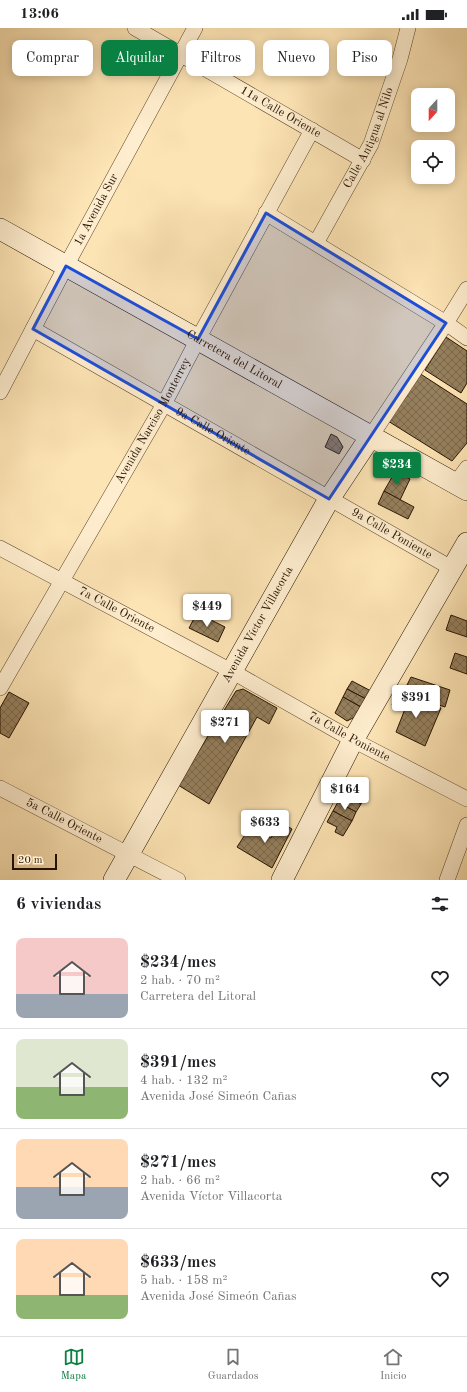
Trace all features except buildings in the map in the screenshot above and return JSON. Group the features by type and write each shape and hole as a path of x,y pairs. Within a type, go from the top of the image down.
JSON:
{"main road":[{"name":"Carretera del Litoral","path":"0,229 198,338 371,436 463,480"},
{"name":"Avenida Víctor Villacorta","path":"114,880 329,499 371,436"},
{"path":"282,880 353,740 467,543"}],"street":[{"name":"11a Calle Oriente","path":"135,28 363,160"},
{"name":"1a Avenida Sur","path":"0,392 66,266 195,28"},
{"name":"Calle Antigua al Nilo","path":"316,243 371,144 398,66 408,28"},
{"name":"Avenida Narciso Monterrey","path":"0,688 164,404 198,338 312,130"},
{"path":"266,213 446,323 467,338"},
{"path":"371,436 446,323 467,288"},
{"name":"9a Calle Oriente","path":"33,329 329,499"},
{"name":"9a Calle Poniente","path":"329,499 453,568"},
{"name":"7a Calle Oriente","path":"0,548 232,672"},
{"name":"7a Calle Poniente","path":"232,672 353,740 467,799"},
{"name":"5a Calle Oriente","path":"0,788 178,880"},
{"path":"447,880 467,825"}],"highlighted area":[{"path":"266,213 446,323 329,499 33,329 66,266 198,339"}]}
